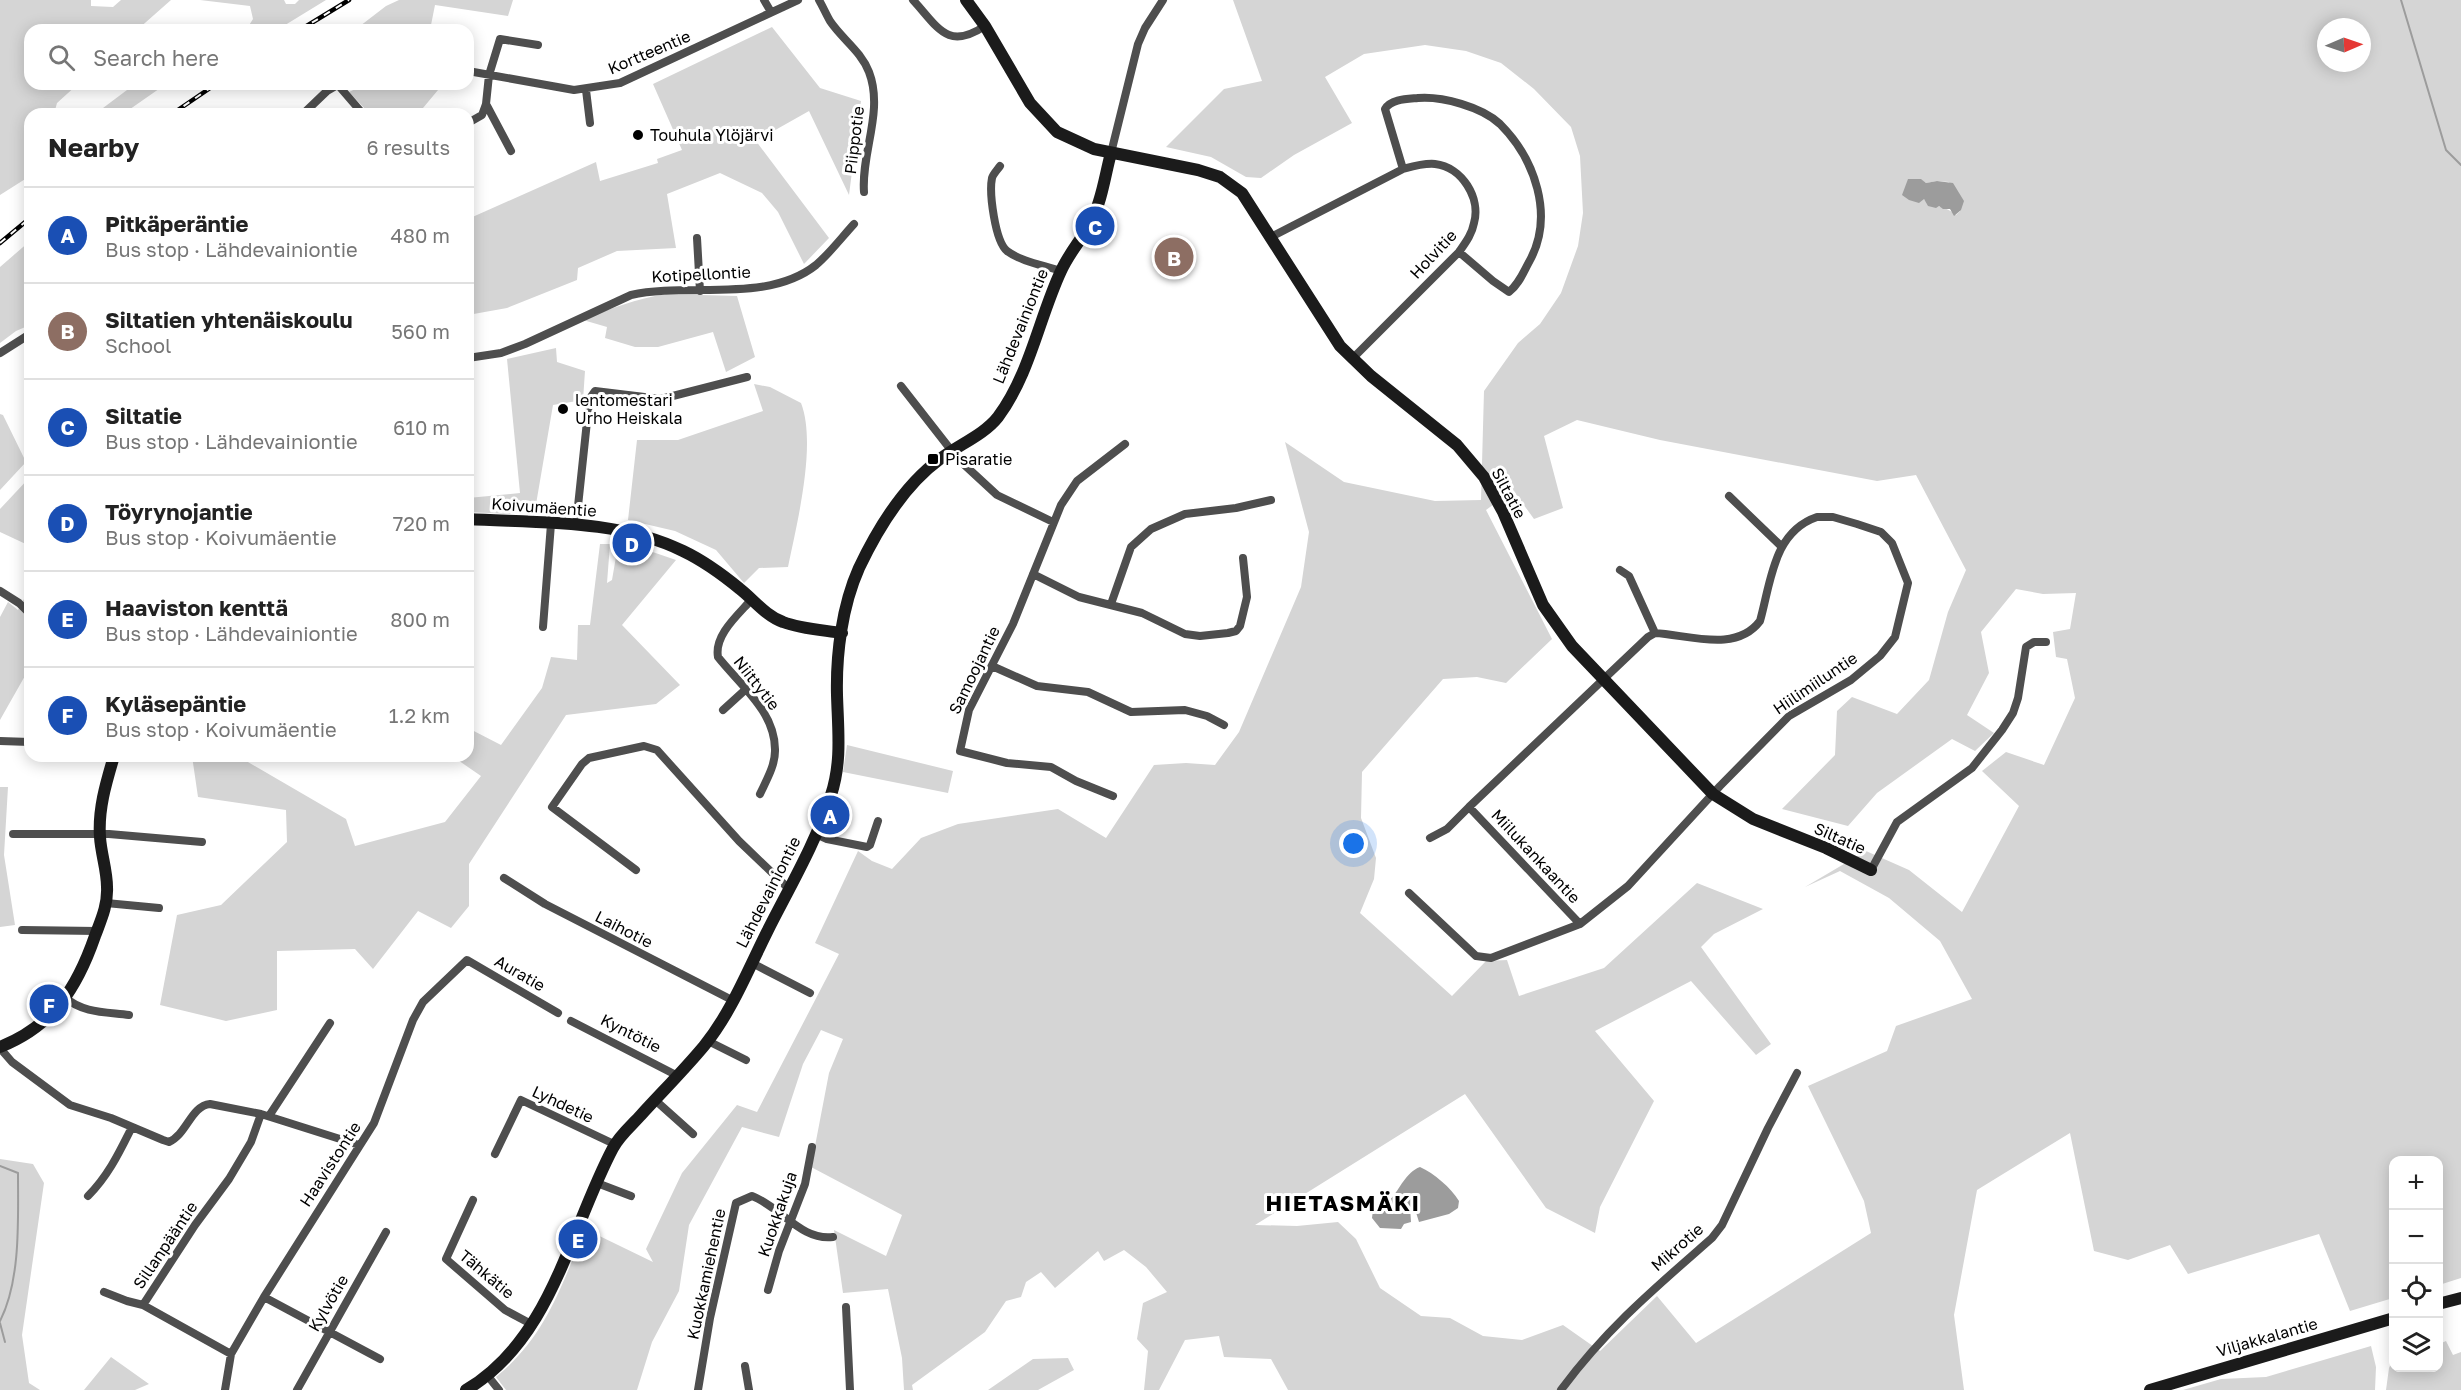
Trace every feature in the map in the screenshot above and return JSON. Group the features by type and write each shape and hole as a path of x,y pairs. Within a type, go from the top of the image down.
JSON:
{"street":[{"path":"764,0 771,12"},
{"name":"Kortteentie","path":"474,72 542,86 586,90 620,83 798,0"},
{"name":"Piippotie","path":"819,0 831,22 856,50 869,72 873,87 872,124 864,167 864,192"},
{"path":"913,0 938,28 949,36 961,38 985,26"},
{"name":"Siltatie","path":"966,0 985,26 1030,103 1057,132 1094,149 1166,162 1220,177 1242,193 1328,329 1371,376 1457,445 1484,477 1503,512 1543,605 1572,646 1713,794 1753,819 1826,848 1871,870"},
{"path":"1111,153 1138,44 1145,28 1163,0"},
{"path":"474,120 482,115 486,104 489,75 500,39 538,45"},
{"path":"309,108 329,90"},
{"path":"343,90 358,108"},
{"path":"586,90 590,123"},
{"path":"1403,169 1385,109 1387,105 1401,99 1426,97 1462,103 1498,122 1521,150 1536,181 1540,206 1540,233 1532,257 1516,286 1509,292 1460,252"},
{"path":"486,104 511,151"},
{"name":"Lähdevainiontie","path":"465,1390 487,1376 518,1346 533,1325 614,1144 708,1041 752,963 816,834 832,792 840,754 837,693 842,633 854,582 892,510 906,491 927,470 999,416 1026,363 1061,271 1094,216 1111,153"},
{"name":"Holvitie","path":"1271,237 1403,169 1437,164 1457,173 1468,187 1475,203 1475,221 1470,237 1460,252 1353,358"},
{"path":"1000,166 992,177 1000,242 1006,250 1018,258 1061,271"},
{"name":"Kotipellontie","path":"474,357 501,353 525,344 631,295 674,290 741,289 770,285 800,274 816,265 854,224"},
{"path":"697,238 700,291"},
{"path":"0,353 24,338"},
{"path":"576,525 588,412 590,398 595,391 661,399 747,377"},
{"path":"901,386 952,451 997,495 1053,522"},
{"name":"Samoojantie","path":"1113,796 1076,781 1051,767 1006,762 960,751 969,710 1014,624 1053,522 1070,489 1125,444"},
{"path":"1603,679 1655,633 1723,640 1749,633 1760,621 1781,546 1729,496"},
{"path":"1111,604 1131,547 1151,529 1185,514 1236,508 1271,500"},
{"name":"Hiilimiiluntie","path":"1713,794 1789,716 1838,689 1880,656 1895,637 1899,627 1908,583 1907,576 1889,538 1881,532 1833,517 1817,517 1795,530 1781,546"},
{"name":"Koivumäentie","path":"474,519 576,525 633,534 681,550 723,576 772,617 783,622 842,633"},
{"path":"543,627 550,524"},
{"path":"1033,574 1079,597 1142,613 1190,636 1236,631 1243,621 1247,597 1243,558"},
{"path":"1620,570 1629,576 1655,633"},
{"path":"0,591 24,608"},
{"name":"Niittytie","path":"752,599 724,632 717,649 718,657 763,710 770,723 776,752 760,794"},
{"path":"1871,870 1897,822 1963,776 1982,757 2013,713 2018,698 2026,648 2034,642 2046,642"},
{"path":"992,666 1037,686 1088,692 1131,712 1185,710 1208,716 1224,725"},
{"name":"Miilukankaantie","path":"1603,679 1469,807 1580,924 1628,886 1713,794"},
{"path":"723,710 745,690"},
{"path":"0,741 24,742"},
{"path":"636,870 552,807 582,764 590,758 644,746 657,750 739,841 789,890"},
{"path":"112,762 103,792 100,834 107,873 106,903 86,964 66,998 33,1030 0,1048 12,1062 70,1105 111,1118 132,1129 169,1142 178,1137 198,1109 210,1104 265,1115 360,1145"},
{"path":"1430,838 1447,829 1469,807"},
{"path":"816,834 843,843 867,847 878,821"},
{"path":"13,834 100,834 202,842"},
{"name":"Laihotie","path":"504,878 545,904 732,1000"},
{"path":"1409,893 1476,956 1485,958 1580,924"},
{"path":"106,903 159,908"},
{"path":"22,930 97,931"},
{"name":"Auratie","path":"467,960 558,1013"},
{"name":"Haavistontie","path":"225,1390 231,1354 374,1123 423,1002 467,960"},
{"path":"752,963 810,993"},
{"path":"66,998 72,1004 84,1009 129,1015"},
{"name":"Kyntötie","path":"571,1021 676,1075"},
{"name":"Sillanpääntie","path":"231,1354 143,1305 195,1225 229,1179 265,1115 330,1023"},
{"path":"708,1041 746,1060"},
{"name":"Mikrotie","path":"1561,1390 1588,1354 1624,1315 1712,1238 1722,1225 1797,1073"},
{"name":"Lyhdetie","path":"495,1154 521,1100 614,1144"},
{"path":"655,1100 693,1134"},
{"path":"88,1196 101,1184 113,1166 132,1129"},
{"name":"Kuokkakuja","path":"768,1290 790,1219 805,1184 812,1147"},
{"path":"597,1183 631,1196"},
{"name":"Kuokkamiehentie","path":"698,1390 710,1318 736,1203 752,1196 790,1219 804,1232 816,1237 833,1237"},
{"name":"Tähkätie","path":"473,1200 446,1259 505,1310 533,1325"},
{"name":"Kylvötie","path":"297,1390 386,1232"},
{"path":"104,1292 143,1305"},
{"path":"264,1298 380,1359"},
{"path":"2443,1303 2461,1298"},
{"path":"846,1307 850,1390"},
{"name":"Viljakkalantie","path":"2150,1390 2389,1319"},
{"path":"745,1366 749,1390"},
{"path":"487,1376 499,1390"}],"shaded area":[{"path":"0,0 91,0 91,6 113,7 121,0 171,0 144,24 24,24 24,90 71,90 57,103 56,108 24,108 24,180 0,195"},
{"path":"200,0 284,0 286,4 295,4 299,0 326,0 287,24 250,24 253,19 250,6"},
{"path":"399,0 513,0 508,16 435,5 431,24 363,24 386,6"},
{"path":"1233,0 2461,0 2461,1278 2443,1284 2443,1156 2389,1156 2389,1299 2350,1311 2319,1234 2188,1274 2170,1245 2128,1260 2094,1251 2070,1133 1977,1190 1954,1315 1964,1390 1288,1390 1271,1359 1224,1357 1219,1336 1185,1340 1159,1390 1144,1390 1148,1351 1137,1339 1143,1303 1167,1292 1146,1267 1124,1250 1104,1261 1098,1251 1055,1288 1041,1272 1026,1282 1021,1297 1006,1301 985,1332 912,1385 913,1390 904,1390 902,1358 888,1289 843,1293 834,1230 886,1256 902,1215 811,1167 829,1073 843,1039 821,1030 803,1064 779,1137 742,1127 689,1225 679,1291 652,1342 637,1390 506,1390 496,1377 528,1345 540,1327 559,1291 585,1229 653,1262 646,1249 682,1173 737,1105 757,1112 839,954 815,943 858,851 872,861 892,869 921,838 958,824 1058,809 1106,838 1154,765 1186,763 1215,765 1239,732 1301,587 1309,532 1285,442 1344,482 1435,501 1481,500 1484,391 1518,343 1540,324 1561,293 1578,246 1583,213 1580,156 1571,127 1534,89 1501,63 1466,51 1425,45 1364,54 1325,77 1352,123 1294,155 1261,178 1246,177 1211,157 1166,147 1224,89 1262,81","holes":["1920,179 1926,183 1949,182 1960,211 1956,215 1926,201 1923,197","1577,420 1660,440 1877,481 1916,475 1966,570 1948,612 1929,680 1897,714 1852,697 1837,711 1835,755 1782,809 1848,826 1877,793 1952,739 1975,751 1994,733 1967,715 1989,673 1981,632 2016,589 2043,594 2076,593 2070,629 2053,632 2056,657 2067,659 2075,698 2044,765 2006,752 1982,771 2019,806 1962,912 1909,870 1866,851 1805,887 1840,871 1889,898 1940,941 1972,999 1896,1026 1887,1051 1808,1086 1864,1201 1871,1233 1696,1343 1657,1296 1600,1351 1563,1325 1522,1340 1483,1336 1450,1318 1421,1316 1380,1288 1356,1239 1338,1222 1297,1226 1255,1225 1465,1094 1546,1208 1595,1233 1600,1207 1654,1101 1595,1031 1691,981 1756,1055 1771,1044 1701,947 1714,934 1763,909 1697,883 1604,968 1519,996 1507,960 1486,961 1452,996 1360,913 1374,879 1376,858 1361,818 1362,772 1443,679 1477,677 1506,683 1552,639 1486,510 1513,490 1534,519 1563,508 1544,436"]},
{"path":"772,27 820,88 861,101 849,195 809,111 756,141 829,238 804,264 778,212 762,193 720,173 667,194 676,248 617,251 578,268 577,280 507,308 474,314 474,216 596,162 600,181 658,163 657,159 682,150 653,84"},
{"path":"127,90 157,90 132,108 103,108"},
{"path":"353,90 438,90 423,108 364,108 349,92"},
{"path":"1908,179 1921,179 1926,183 1937,181 1953,183 1964,201 1961,210 1954,216 1950,209 1928,206 1924,199 1919,203 1909,200 1902,195"},
{"path":"24,246 24,328 0,343 0,267"},
{"path":"666,294 737,296 755,357 726,372 713,332 658,347 635,347 605,338 607,327 583,320 624,304"},
{"path":"556,348 557,362 585,371 583,400 553,405 534,516 531,512 516,511 509,514 474,512 474,497 520,493 507,359"},
{"path":"754,384 770,387 801,403 807,440 806,461 804,484 788,567 759,568 744,583 716,550 675,531 628,520 637,440 678,440 763,411"},
{"path":"0,414 3,415 24,458 24,464 0,490"},
{"path":"24,483 24,543 0,532 0,509"},
{"path":"600,544 610,544 607,583 612,580 618,545 641,548 676,560 622,625 680,685 656,704 566,715 469,864 469,906 451,928 418,911 373,969 355,949 277,951 277,1010 226,1021 160,1005 177,915 221,905 287,842 286,810 198,797 193,762 248,762 346,819 355,846 445,822 481,776 461,762 474,762 474,731 501,745 542,688 551,657 577,660 578,625 590,625"},
{"path":"24,599 24,678 0,720 0,617 8,602 18,610"},
{"path":"847,745 953,771 948,793 843,772"},
{"path":"0,787 8,787 4,855 15,925 0,927"},
{"path":"0,1159 33,1164 44,1183 22,1335 29,1383 40,1390 0,1390"},
{"path":"1420,1167 1452,1191 1459,1201 1458,1208 1449,1214 1419,1222 1414,1206 1410,1207 1411,1222 1404,1224 1401,1229 1380,1228 1372,1218 1373,1210 1390,1200 1407,1177"},
{"path":"2446,1341 2453,1355 2461,1352 2461,1390 2386,1390 2389,1368 2389,1372 2443,1372 2443,1342"},
{"path":"2371,1346 2376,1367 2375,1390 2183,1390 2221,1379 2266,1377"},
{"path":"111,1357 149,1384 135,1390 84,1390"},
{"path":"1068,1358 1074,1370 1038,1390 988,1390 1033,1359"}],"waterway":[{"path":"2401,0 2446,150 2461,165"},
{"path":"0,1166 18,1173 15,1268 7,1305 0,1321"},
{"path":"0,1323 5,1342"}],"railway":[{"path":"310,24 349,0"},
{"path":"181,108 207,90"},
{"path":"0,243 24,223"}],"place":[{"name":"Touhula Ylöjärvi","path":"638,135"},
{"name":"Siltatie","path":"1095,226"},
{"name":"Siltatien yhtenäiskoulu","path":"1174,257"},
{"name":"lentomestari Urho Heiskala","path":"563,409"},
{"name":"Pisaratie","path":"933,459"},
{"name":"Töyrynojantie","path":"632,543"},
{"name":"Pitkäperäntie","path":"830,815"},
{"name":"Kyläsepäntie","path":"49,1004"},
{"name":"Haaviston kenttä","path":"578,1239"}],"district":[{"name":"HIETASMÄKI","path":"1343,1202"}]}
